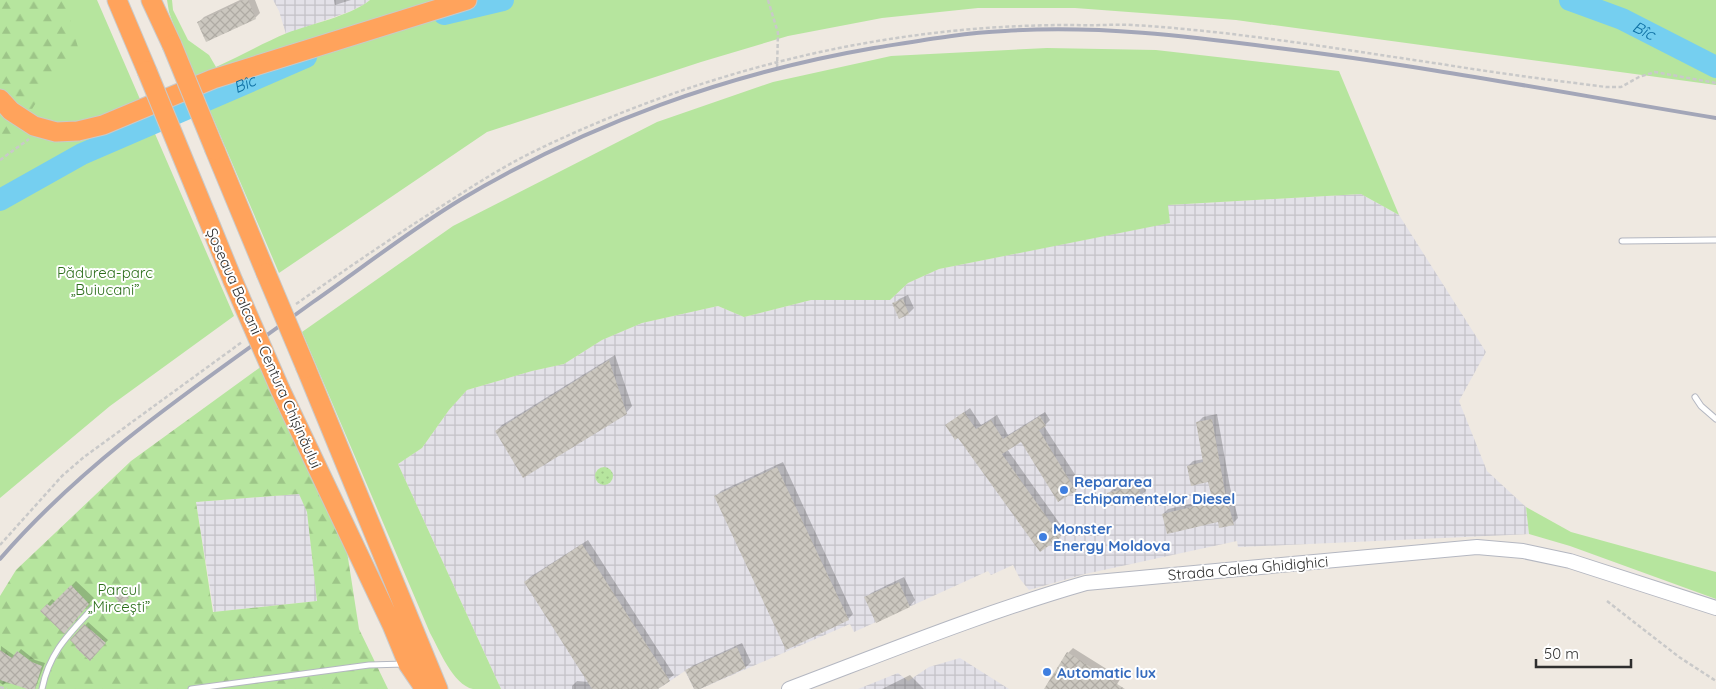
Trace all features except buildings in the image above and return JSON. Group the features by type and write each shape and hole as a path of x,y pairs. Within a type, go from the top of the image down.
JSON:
{"highway":[{"name":"Șoseaua Balcani - Centura Chișinăului","path":"117,0 233,281 280,389 392,625 408,664 432,684"},
{"name":"Șoseaua Balcani - Centura Chișinăului","path":"151,0 172,45 306,368 432,684"},
{"path":"0,99 11,111 34,126 56,132 78,131 103,125 213,79 467,0"},
{"path":"432,684 448,689"}],"street":[{"path":"161,0 162,23"},
{"name":"Strada Calea Ghidighici","path":"790,689 990,612 1086,583 1415,552 1476,547 1523,551 1570,561 1716,608"}],"lane":[{"path":"1622,241 1716,240"},
{"path":"1695,397 1701,406 1716,418"},
{"path":"42,689 50,660 61,642 92,609"},
{"path":"191,689 369,665 408,664"}],"path":[{"path":"768,0 778,33 777,69"},
{"path":"289,309 369,253 484,178 540,148 636,107 720,77 802,55 916,34 1033,25 1128,25 1281,41 1606,87 1621,87 1639,77 1655,72 1716,83"},
{"path":"0,160 44,128"},
{"path":"0,545 62,476 133,421 246,340"},
{"path":"1607,601 1679,657 1716,681"},
{"path":"0,688 7,689"}],"shaded area":[{"path":"273,0 370,0 351,11 286,34 279,11"},
{"path":"1361,194 1399,215 1486,352 1459,401 1487,471 1526,507 1529,534 1238,547 1237,541 1085,574 1029,590 1020,579 1013,565 991,575 988,571 854,632 850,624 700,689 694,689 685,671 658,689 501,689 398,464 422,448 449,410 467,390 532,371 564,364 602,340 642,323 718,306 744,317 811,300 890,300 908,283 939,269 1169,223 1167,205"},
{"path":"299,494 307,511 317,601 214,612 196,502"},
{"path":"960,658 1009,689 858,689 898,673 908,681 929,667"}],"green space":[{"name":"Pădurea-parc „Buiucani”","path":"0,0 97,0 234,316 110,406 0,498"},
{"path":"0,0 65,0 79,51 47,85 6,151 0,154"},
{"path":"167,0 172,0 173,10 188,40 209,55 216,67 278,37 352,11 370,0 1716,0 1716,85 1236,20 1075,8 978,8 882,18 788,36 701,62 487,132 279,273 177,34"},
{"path":"1047,48 1156,50 1339,71 1399,215 1361,194 1168,205 1170,223 939,269 908,283 890,300 811,300 744,317 718,306 642,323 602,340 564,364 532,371 467,390 449,410 422,448 398,464 501,689 473,689 459,681 447,666 430,633 302,332 453,226 657,122 773,82 891,56"},
{"name":"Parcul „Mircești”","path":"262,366 346,545 359,629 388,689 0,689 0,596 16,570 131,461","holes":["299,494 307,512 317,601 213,612 196,502"]},
{"path":"600,467 608,467 613,472 611,483 600,485 595,480 595,472"},
{"path":"1526,507 1571,532 1716,572 1716,599 1570,546 1529,534"}],"waterway":[{"name":"Bîc","path":"444,14 503,0"},
{"name":"Bîc","path":"1570,0 1622,19 1716,67"},
{"name":"Bîc","path":"0,200 82,154 306,57"}],"railway":[{"path":"0,559 71,486 109,453 231,361 441,212 508,173 609,125 713,87 766,72 874,48 956,35 1074,29 1210,39 1333,55 1716,118"}],"place":[{"name":"Repararea Echipamentelor Diesel","path":"1064,490"},
{"name":"Monster Energy Moldova","path":"1043,537"},
{"name":"Automatic lux","path":"1047,672"}]}
